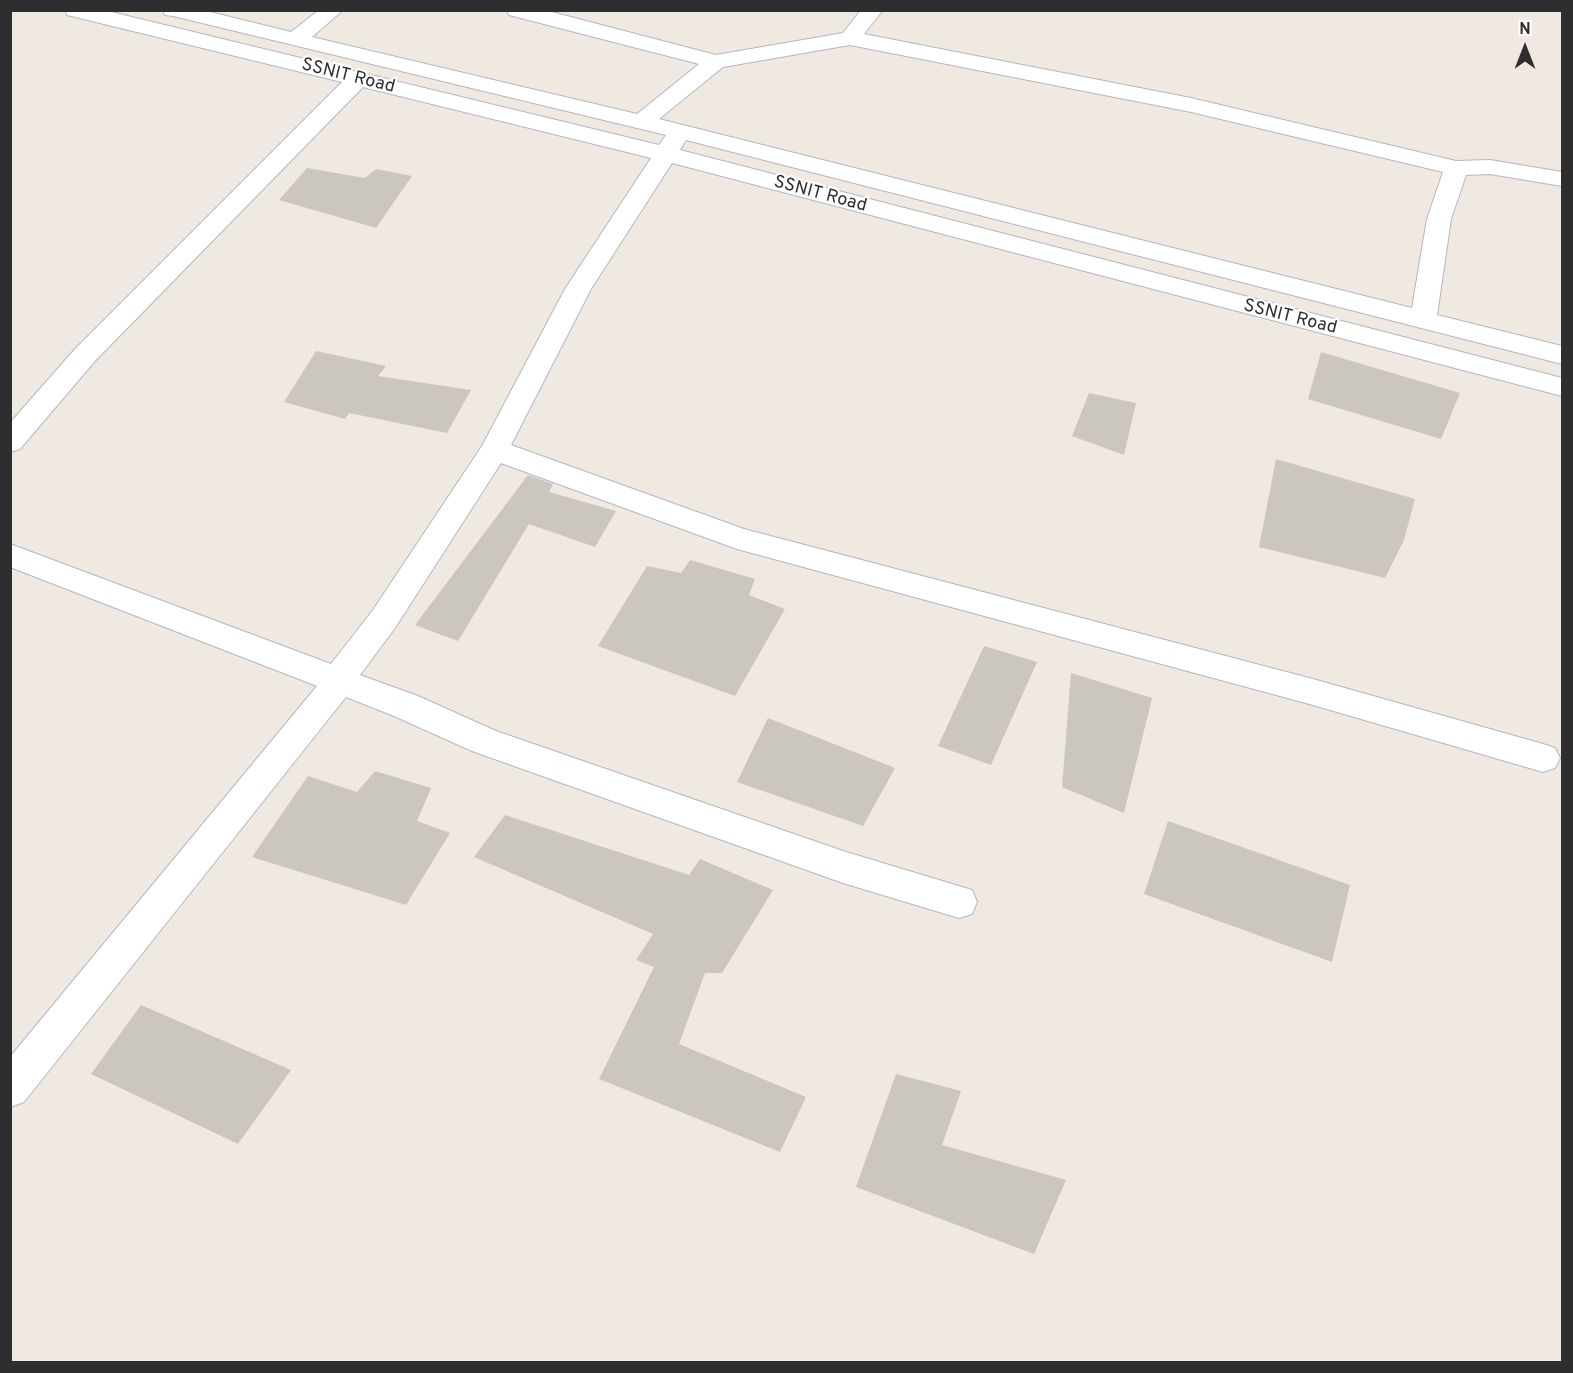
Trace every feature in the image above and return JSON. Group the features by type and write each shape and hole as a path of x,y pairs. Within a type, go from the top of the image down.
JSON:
{"street":[{"name":"SSNIT Road","path":"75,10 357,80 859,178 1563,355"},
{"name":"SSNIT Road","path":"173,10 641,122 673,143 844,201 1563,387"},
{"path":"296,39 333,10"},
{"path":"517,10 716,62 850,38 1191,105 1456,168 1490,167 1563,179"},
{"path":"850,38 873,10"},
{"path":"641,122 716,62"},
{"path":"10,442 85,355 357,80"},
{"path":"10,1088 339,680 384,619 494,450 578,289 673,143"},
{"path":"1423,321 1439,219 1456,168"},
{"path":"844,201 859,178"},
{"path":"494,450 544,466 737,538 1313,692 1543,758"},
{"path":"10,555 339,680 484,741 843,867 959,902"}],"building":[{"path":"307,168 365,178 376,169 412,176 376,228 279,200"},
{"path":"316,351 386,366 378,376 471,390 447,433 349,413 345,419 284,402"},
{"path":"1321,352 1460,393 1441,439 1308,399"},
{"path":"1089,393 1136,403 1124,455 1072,436"},
{"path":"1276,459 1415,499 1404,540 1385,578 1259,547"},
{"path":"528,475 553,484 549,492 616,511 595,547 529,524 458,641 415,625"},
{"path":"690,560 755,579 749,595 785,609 735,696 598,646 647,566 681,573"},
{"path":"984,646 1037,662 991,765 938,746"},
{"path":"1071,673 1152,698 1124,813 1062,787"},
{"path":"768,718 895,768 863,826 737,782"},
{"path":"375,771 431,788 417,821 450,833 406,905 252,857 308,776 357,792"},
{"path":"505,815 689,875 700,859 773,890 722,973 705,973 679,1044 806,1097 780,1152 599,1079 654,967 636,960 653,934 474,857"},
{"path":"1168,821 1350,885 1332,962 1144,894"},
{"path":"141,1005 291,1070 238,1144 91,1074"},
{"path":"896,1074 961,1091 942,1145 1066,1180 1034,1254 856,1187"}]}
